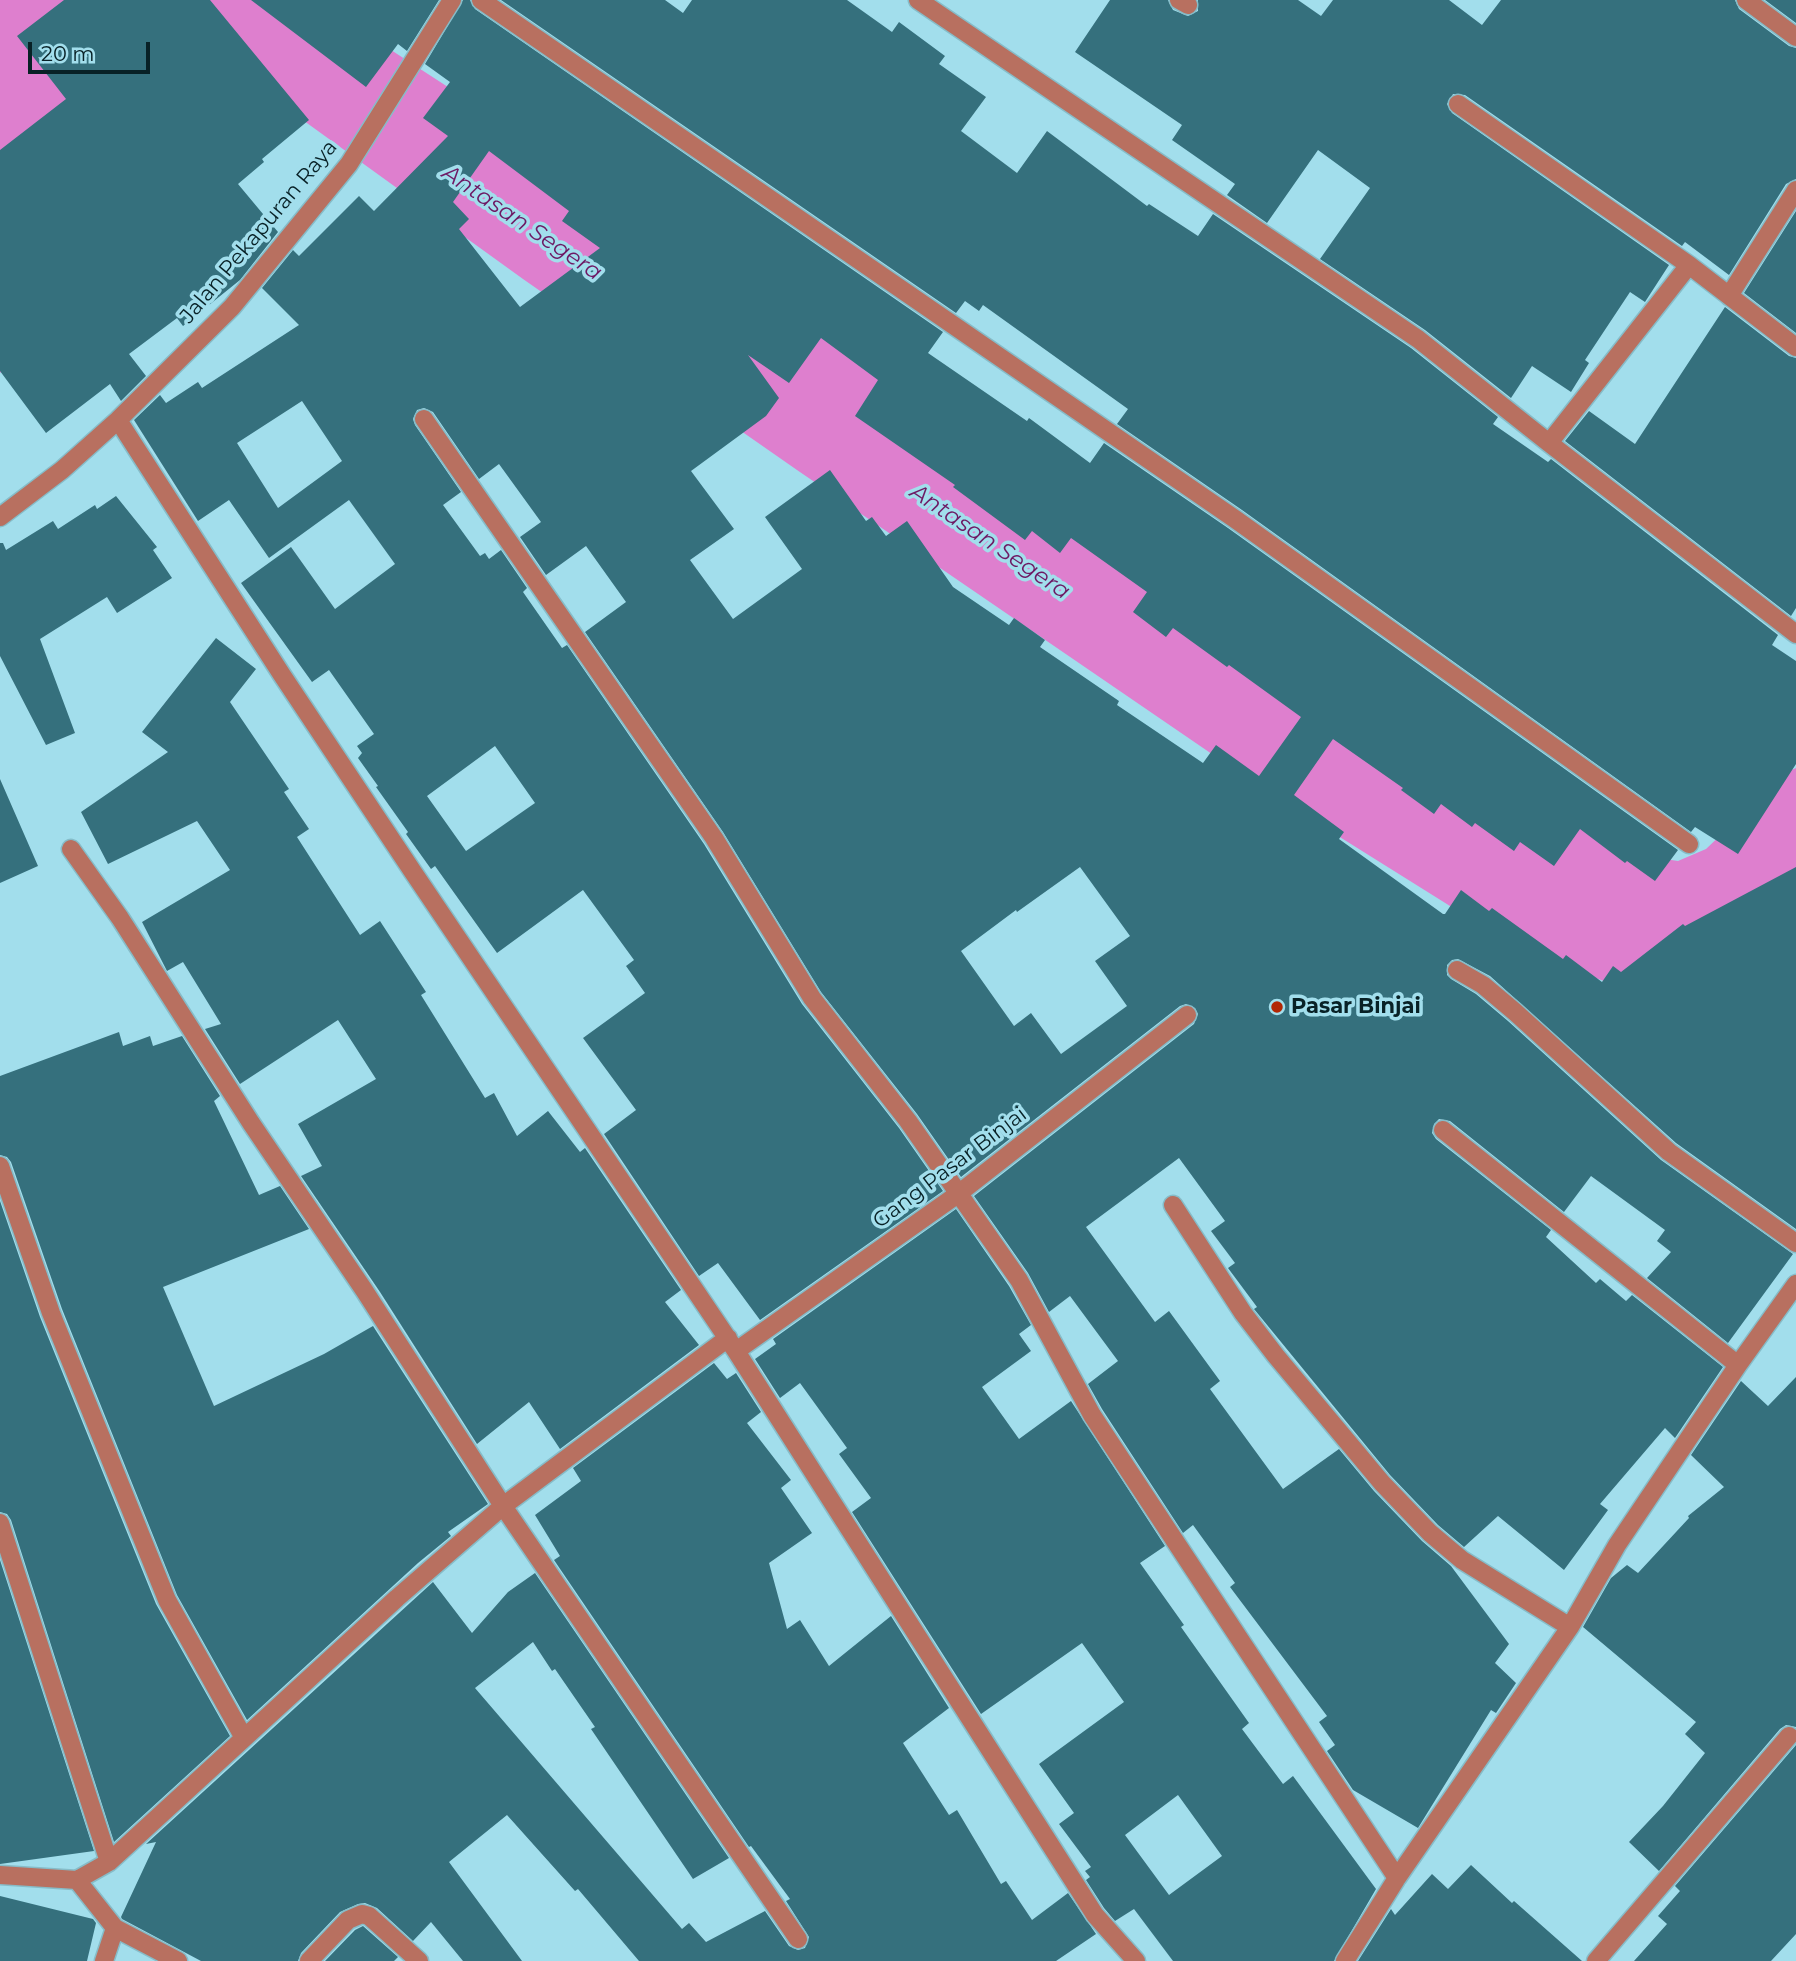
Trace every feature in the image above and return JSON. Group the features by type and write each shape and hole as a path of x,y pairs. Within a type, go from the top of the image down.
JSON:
{"street":[{"name":"Jalan Pekapuran Raya","path":"0,517 62,470 118,420 232,307 349,164 452,0"},
{"path":"481,0 1235,519 1689,844"},
{"path":"918,0 1418,339 1796,634"},
{"path":"1746,0 1796,37"},
{"path":"1458,104 1689,265 1796,347"},
{"path":"1729,296 1796,190"},
{"path":"1549,443 1689,265"},
{"path":"424,419 714,838 812,998 908,1121 1019,1280 1092,1415 1397,1878"},
{"path":"118,420 359,791 732,1345 1095,1914 1136,1961"},
{"path":"71,849 120,918 251,1123 364,1290 503,1506 798,1939"},
{"path":"1457,970 1483,985 1515,1012 1669,1152 1796,1243"},
{"name":"Gang Pasar Binjai","path":"77,1880 109,1862 397,1598 503,1506 732,1345 958,1194 1187,1015"},
{"path":"1443,1130 1738,1365"},
{"path":"0,1166 51,1313 167,1600 244,1738"},
{"path":"1173,1205 1243,1313 1382,1483 1430,1533 1462,1560 1570,1627"},
{"path":"1345,1961 1397,1878 1570,1627 1617,1545 1796,1284"},
{"path":"0,1523 109,1862"},
{"path":"1595,1961 1789,1736"},
{"path":"0,1875 77,1880 115,1928 178,1961"},
{"path":"309,1961 348,1920 362,1914 369,1916 419,1961"},
{"path":"104,1961 115,1928"}],"water":[{"name":"Antasan Segera","path":"0,0 314,0 1651,857 1678,861 1706,849 1787,772 1796,768 1796,915 1626,989 1568,968 1482,926 1263,789 797,470 523,279 257,87 0,373"}],"building":[{"path":"64,0 210,0 309,120 262,159 264,162 238,184 278,232 240,280 183,326 177,318 129,354 146,376 121,401 110,384 46,433 0,371 0,150 66,99 17,36"},
{"path":"251,0 439,0 407,51 398,44 366,87"},
{"path":"463,0 470,0 475,9 943,332 928,353 1027,421 1029,418 1090,463 1104,443 1228,528 1678,850 1655,881 1627,861 1625,863 1580,829 1554,866 1520,842 1514,851 1475,823 1472,827 1441,804 1434,814 1401,790 1403,788 1333,739 1294,795 1344,832 1339,839 1443,914 1461,890 1489,911 1492,908 1563,959 1566,955 1602,982 1613,966 1621,972 1683,924 1685,926 1796,867 1796,1229 1676,1143 1490,976 1458,959 1447,965 1447,975 1451,979 1476,994 1508,1021 1661,1160 1793,1254 1728,1343 1647,1278 1671,1252 1657,1241 1665,1230 1591,1176 1564,1212 1450,1121 1439,1119 1434,1124 1432,1133 1436,1139 1551,1230 1546,1237 1596,1283 1600,1279 1626,1301 1632,1295 1723,1367 1675,1438 1665,1428 1600,1504 1608,1510 1564,1570 1498,1516 1464,1547 1438,1525 1390,1475 1254,1309 1257,1307 1228,1268 1235,1263 1211,1231 1225,1221 1179,1158 1086,1227 1155,1322 1169,1311 1220,1381 1210,1389 1283,1489 1339,1449 1374,1491 1422,1541 1451,1566 1509,1644 1495,1663 1516,1683 1496,1713 1491,1710 1418,1828 1353,1790 1327,1751 1335,1745 1319,1722 1327,1716 1230,1587 1235,1583 1193,1525 1183,1533 1088,1384 1118,1361 1070,1296 1049,1312 1028,1273 974,1196 1194,1024 1198,1014 1195,1008 1186,1004 1180,1006 961,1177 917,1114 821,992 723,832 585,632 626,602 586,546 546,575 520,537 541,522 499,464 479,479 433,412 424,408 417,410 413,419 415,425 461,492 443,505 480,556 485,553 489,559 501,550 527,588 523,592 562,648 567,645 704,844 802,1004 899,1128 943,1191 760,1320 718,1263 699,1276 604,1134 636,1110 583,1038 645,993 626,966 634,960 583,890 497,953 435,866 431,869 406,834 408,832 358,758 362,753 357,746 374,734 329,670 312,682 241,583 291,547 335,609 395,564 349,500 269,558 229,500 198,521 134,420 160,395 166,403 198,382 202,388 299,325 262,288 293,250 299,256 359,196 374,211 448,136 423,118 450,82 425,64","holes":["489,151 569,211 562,221 600,248 520,307 459,229 469,219 453,202","821,338 878,380 855,416 955,485 953,487 1025,540 1032,531 1060,553 1071,538 1147,592 1133,612 1166,637 1173,628 1301,717 1259,776 1216,745 1203,763 1117,705 1119,701 1040,647 1045,640 1014,618 1009,625 953,587 907,521 886,536 872,517 866,521 830,470 765,517 802,569 733,619 690,560 734,529 691,471 766,416 779,398 748,355 789,383","302,401 342,461 278,508 237,443","495,746 535,803 466,851 427,796","1080,867 1130,936 1095,961 1127,1006 1061,1054 1031,1013 1014,1026 961,951 1016,910 1017,912"]},
{"path":"501,0 665,0 683,13 692,0 847,0 892,32 899,22 945,56 939,64 986,97 961,131 1017,173 1047,131 1147,206 1149,204 1198,236 1213,214 1411,348 1498,417 1493,424 1548,462 1551,459 1778,635 1772,645 1796,661 1796,764 1738,854 1695,827 1691,832 1242,510 1117,424 1128,409 983,305 979,311 965,301 956,313"},
{"path":"1110,0 1168,0 1173,10 1188,16 1198,11 1198,0 1298,0 1321,16 1333,0 1449,0 1482,25 1501,0 1735,0 1739,9 1789,46 1796,48 1796,179 1786,184 1729,275 1685,242 1682,246 1465,95 1453,94 1447,104 1452,113 1669,265 1645,302 1630,292 1585,360 1589,363 1571,392 1532,366 1511,398 1425,330 1320,259 1370,188 1318,150 1267,223 1227,195 1235,184 1172,140 1182,125 1075,52"},
{"path":"1765,0 1796,0 1796,23"},
{"path":"1796,211 1796,333 1744,293"},
{"path":"1725,307 1789,356 1796,358 1796,608 1791,616 1565,441 1589,411 1635,444"},
{"path":"116,496 157,547 153,550 172,578 117,613 107,597 40,639 75,733 46,745 0,656 0,543 3,543 6,550 53,521 58,529 95,505 97,509"},
{"path":"216,638 256,669 230,702 289,789 284,792 309,829 297,837 360,935 380,921 426,992 421,995 485,1098 494,1093 517,1136 548,1111 580,1152 585,1148 681,1290 665,1302 699,1345 560,1449 529,1402 477,1444 380,1292 301,1176 322,1166 298,1124 376,1079 338,1020 240,1084 205,1029 221,1024 183,962 167,971 142,922 230,870 197,821 108,864 81,812 168,752 142,732"},
{"path":"0,779 38,866 0,883"},
{"path":"119,1032 123,1046 150,1036 153,1046 182,1036 220,1096 214,1101 259,1195 280,1186 309,1229 163,1287 214,1406 324,1354 373,1326 488,1504 448,1532 451,1536 247,1720 177,1595 62,1309 11,1162 0,1155 0,1076"},
{"path":"0,1201 40,1317 156,1604 230,1736 114,1842 11,1520 7,1514 0,1512"},
{"path":"956,1209 1009,1286 1031,1325 1019,1334 1031,1351 982,1387 1019,1439 1071,1401 1165,1546 1140,1563 1184,1625 1181,1627 1249,1723 1242,1729 1283,1784 1293,1776 1376,1889 1334,1961 1173,1961 1134,1909 1115,1921 1086,1880 1090,1877 1085,1871 1091,1867 1059,1824 1074,1813 1039,1764 1124,1702 1082,1643 981,1714 852,1512 871,1498 839,1454 847,1448 800,1383 780,1398 755,1359 776,1344 773,1339","holes":["1178,1795 1222,1856 1169,1895 1125,1835"]},
{"path":"714,1363 727,1379 736,1373 761,1412 747,1423 791,1480 781,1488 812,1533 769,1563 787,1629 800,1620 829,1666 891,1616 949,1708 903,1743 949,1815 957,1810 1001,1884 1006,1881 1032,1920 1068,1893 1096,1934 1056,1961 639,1961 578,1889 575,1891 507,1815 449,1862 522,1961 463,1961 431,1922 413,1941 377,1908 365,1903 340,1912 301,1953 298,1961 201,1961 122,1919 156,1842 146,1844 433,1582 472,1633 508,1592 535,1573 729,1858 693,1879 591,1729 595,1727 533,1642 475,1688 682,1929 689,1923 706,1942 765,1911 789,1946 798,1950 805,1948 809,1937 786,1901 790,1899 751,1846 749,1847 554,1560 560,1556 535,1515 581,1481 573,1468"},
{"path":"1796,1377 1796,1727 1786,1725 1780,1729 1659,1871 1629,1842 1663,1806 1705,1753 1685,1734 1696,1722 1583,1627 1611,1578 1627,1565 1638,1573 1688,1516 1724,1487 1691,1455 1741,1381 1768,1406"},
{"path":"0,1560 94,1851 0,1864"},
{"path":"1796,1745 1796,1934 1771,1961 1634,1961 1667,1924 1658,1916 1680,1891 1675,1886"},
{"path":"1471,1865 1582,1961 1358,1961 1391,1909 1395,1915 1432,1874 1448,1889"},
{"path":"0,1896 93,1919 96,1923 87,1961 0,1961"},
{"path":"363,1926 398,1957 394,1961 325,1961 355,1930"}],"place":[{"name":"Pasar Binjai","path":"1277,1007"}]}
